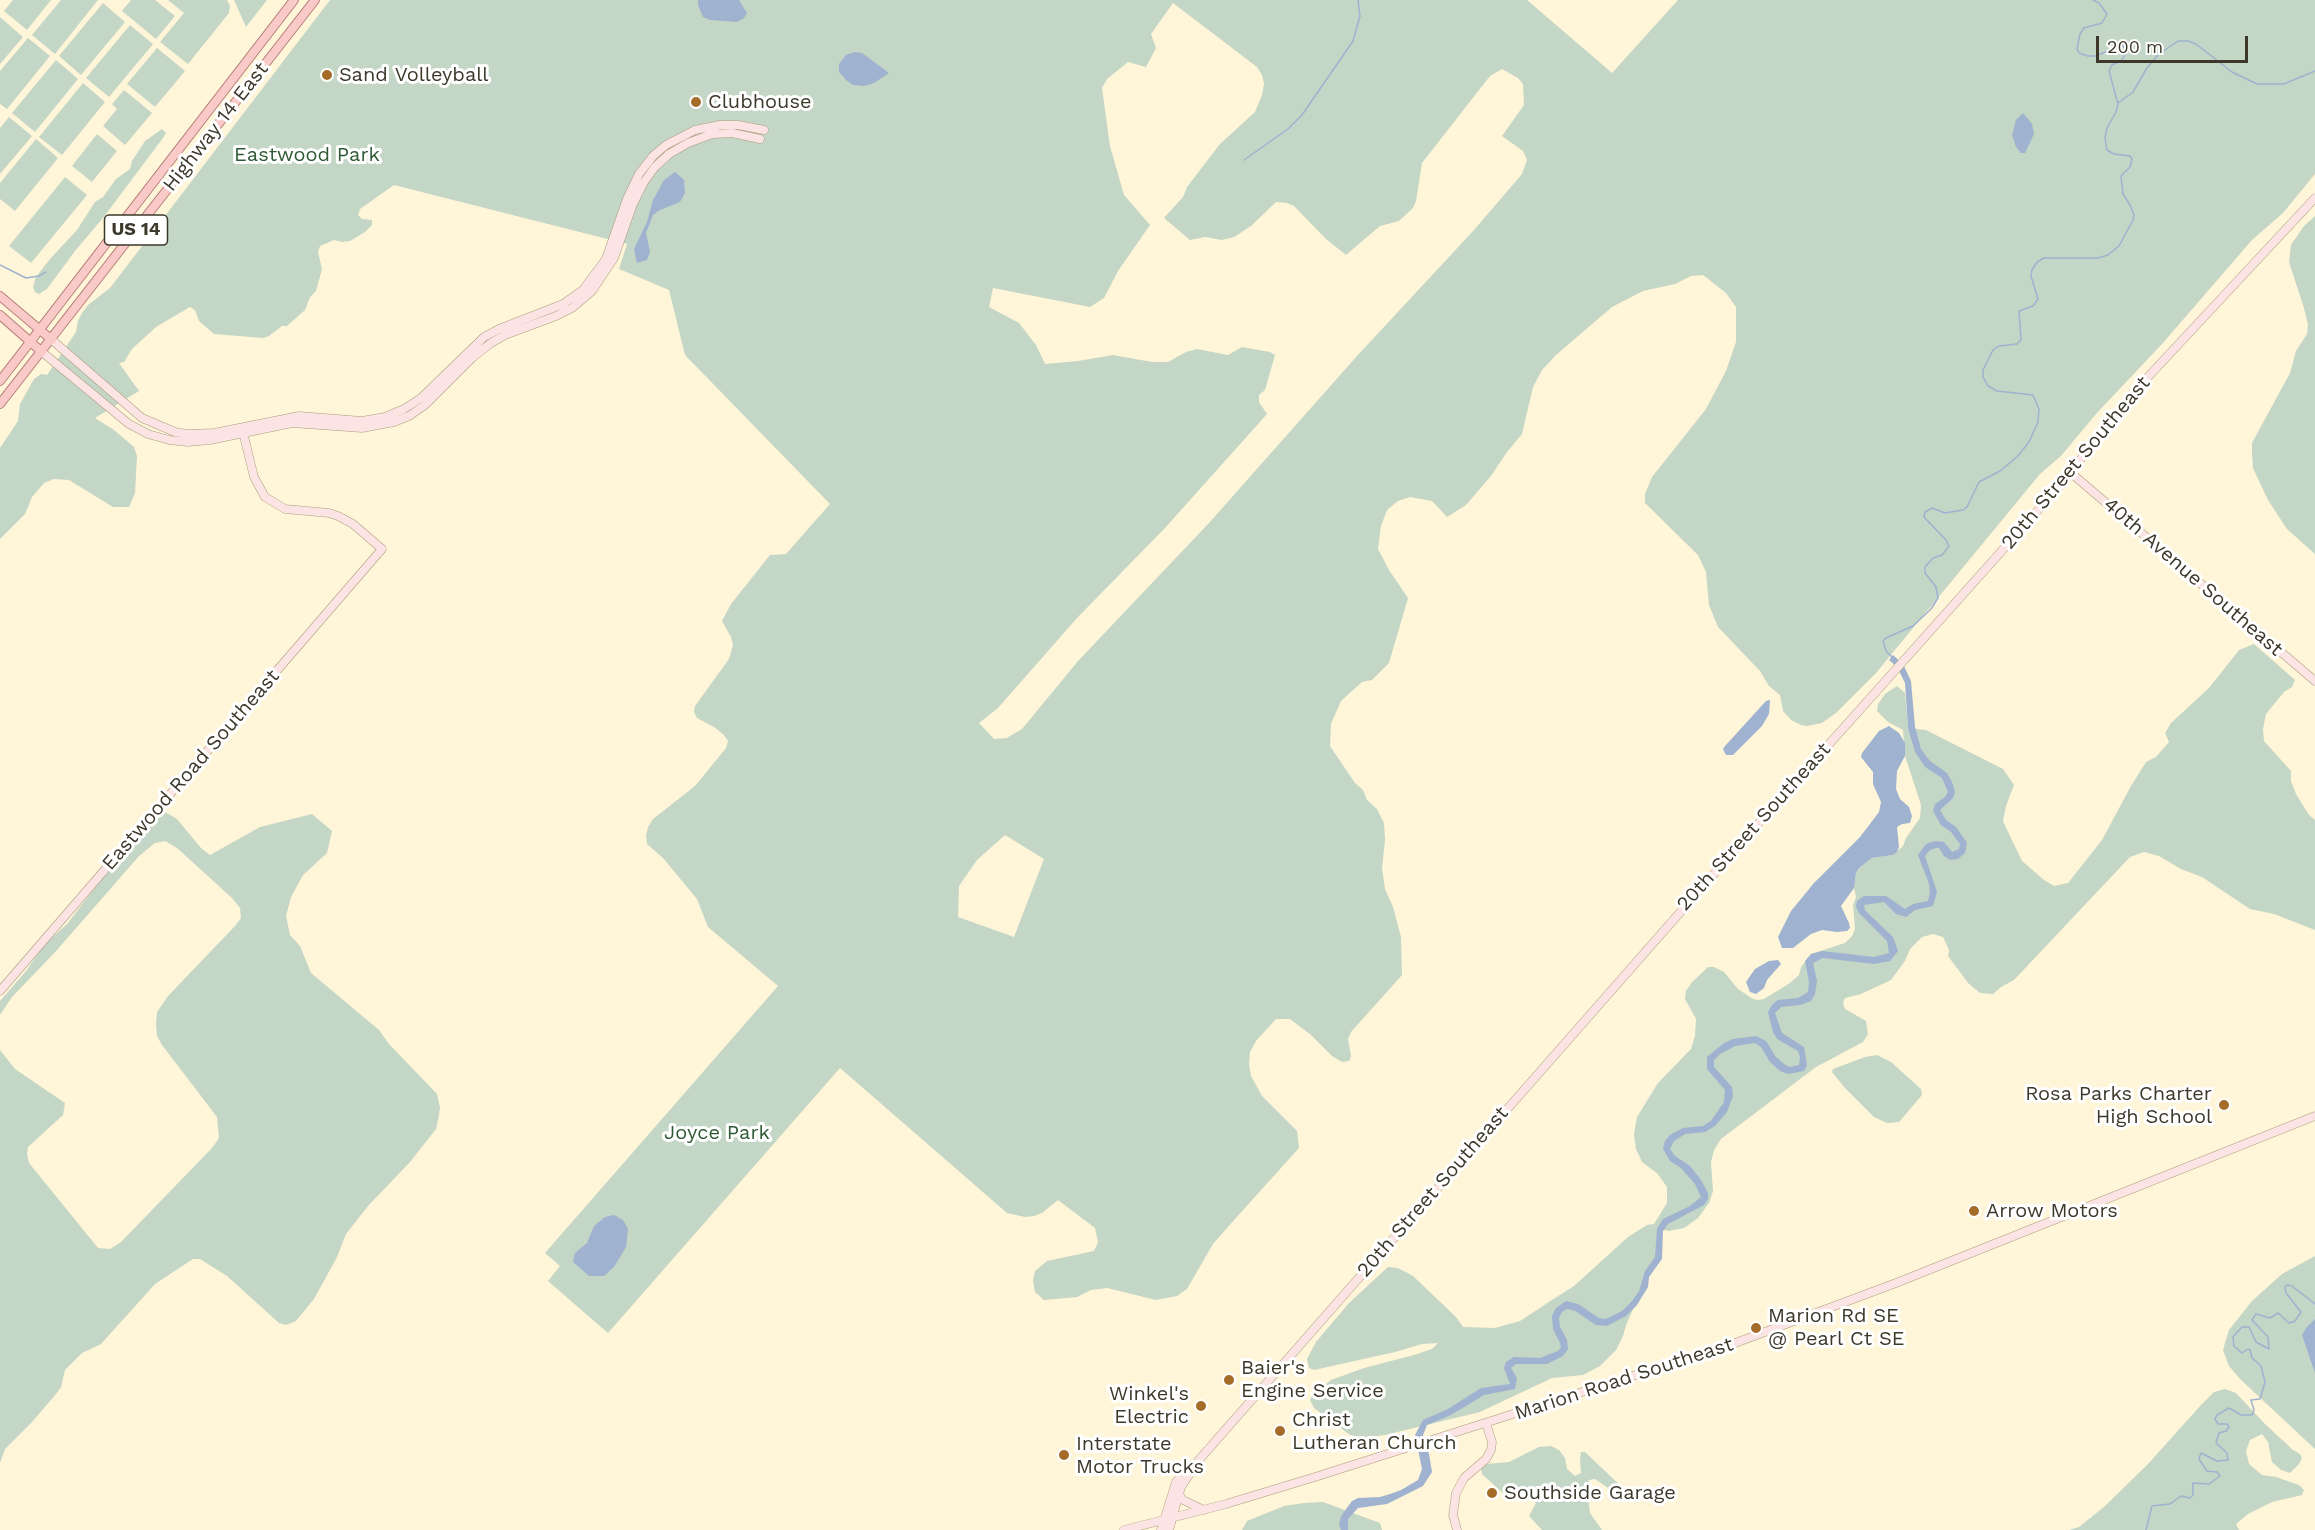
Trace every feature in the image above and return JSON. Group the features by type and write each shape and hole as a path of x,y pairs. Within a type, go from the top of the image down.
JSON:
{"main road":[{"name":"Highway 14 East","path":"40,330 294,0"},
{"name":"Highway 14 East","path":"52,340 315,0"},
{"path":"0,296 52,340"},
{"path":"0,315 42,352"},
{"name":"US 14","path":"0,381 40,330"},
{"name":"US 14","path":"0,404 52,340"}],"street":[{"path":"42,352 117,416 148,434 169,440 188,442 210,440 299,416 370,421 404,409 420,398 484,338 499,329 563,304 583,290 606,259 634,182 659,150 684,134 709,127 738,125 764,130"},
{"path":"52,340 142,418 156,426 187,434 243,430 292,423 372,428 394,422 409,416 425,405 473,357 491,343 505,335 562,313 592,291 614,258 633,204 644,182 669,154 688,143 712,134 732,134 760,139"},
{"name":"20th Street Southeast","path":"1169,1530 1185,1478 1197,1461 1591,1012 2071,473 2133,393 2315,198"},
{"name":"Eastwood Road Southeast","path":"0,991 382,549 353,524 338,516 285,509 269,501 261,494 257,486 243,430"},
{"name":"40th Avenue Southeast","path":"2071,473 2315,681"},
{"name":"Marion Road Southeast","path":"1124,1530 1315,1478 1618,1382 1763,1333 1896,1283 2315,1116"},
{"path":"1457,1530 1453,1515 1456,1493 1464,1478 1486,1460 1491,1450 1492,1442 1486,1423"},
{"name":"20th Street Southeast","path":"1161,1530 1176,1482 1187,1468 1197,1461"},
{"path":"1179,1494 1183,1500 1204,1510"}],"green space":[{"path":"13,0 51,0 27,30 4,11"},
{"path":"61,0 98,0 55,54 32,35"},
{"path":"131,0 155,0 175,16 156,39 122,11"},
{"path":"168,0 227,0 230,6 229,13 188,64 160,42 184,13"},
{"path":"234,0 267,0 246,27"},
{"path":"330,0 1527,0 1612,73 1678,0 2315,0 2315,174 2283,213 2252,240 2061,456 2040,474 1876,673 1836,713 1822,723 1801,725 1791,720 1783,711 1780,695 1769,686 1760,671 1718,627 1709,605 1706,572 1698,555 1645,503 1645,494 1652,477 1706,409 1726,371 1736,342 1736,307 1726,293 1703,275 1691,276 1675,284 1643,291 1612,307 1556,355 1542,370 1533,387 1522,434 1466,505 1447,517 1432,501 1410,497 1398,501 1387,510 1381,526 1378,549 1408,598 1389,663 1372,680 1362,682 1341,701 1331,724 1330,746 1355,783 1363,790 1367,800 1377,809 1384,823 1382,868 1385,889 1393,907 1401,937 1402,975 1351,1032 1348,1039 1351,1056 1349,1061 1342,1062 1332,1056 1311,1035 1290,1019 1276,1019 1256,1041 1250,1052 1251,1076 1262,1096 1297,1131 1299,1148 1213,1244 1187,1289 1177,1296 1156,1300 1107,1288 1091,1290 1077,1297 1044,1300 1035,1292 1033,1280 1035,1271 1047,1261 1094,1251 1098,1242 1095,1228 1058,1200 1042,1213 1034,1216 1025,1217 1007,1213 840,1068 608,1333 548,1281 560,1266 545,1253 778,986 708,927 697,899 663,858 647,844 646,836 653,819 695,786 726,748 728,741 724,735 697,718 694,712 695,706 729,659 733,645 722,621 731,604 770,555 786,554 830,504 685,355 669,290 619,269 627,244 394,185 360,209 358,215 362,219 372,220 372,225 365,232 350,241 334,240 320,246 318,252 322,269 316,291 310,297 305,310 287,326 282,326 263,338 214,334 199,321 195,310 190,307 156,327 132,349 124,362 119,363 139,391 95,418 134,447 137,456 135,493 129,507 113,507 69,480 54,479 44,483 32,497 25,514 0,539 0,448 18,421 20,404 34,379 41,374 47,375 76,332 82,313 88,305 110,288","holes":["1173,3 1257,67 1264,84 1255,112 1220,144 1187,187 1183,197 1164,218 1190,240 1205,237 1222,240 1234,237 1251,226 1276,202 1287,203 1294,206 1326,239 1346,255 1380,226 1399,221 1413,208 1422,163 1490,76 1502,69 1518,78 1523,84 1524,105 1502,136 1523,151 1527,160 1522,174 1474,230 1357,356 1209,523 1078,661 1022,729 1007,738 994,739 979,723 998,708 1077,618 1165,528 1267,414 1259,402 1259,395 1265,390 1275,355 1270,352 1242,347 1228,355 1197,349 1168,362 1152,362 1113,355 1045,364 1036,345 1019,323 989,307 993,288 1090,307 1104,298 1118,271 1150,225 1124,195 1110,146 1102,88 1107,79 1128,62 1146,67 1156,48 1151,34","1005,835 1044,859 1014,937 958,917 959,886 977,860"]},
{"path":"103,3 125,22 81,75 59,56"},
{"path":"0,17 23,37 0,64"},
{"path":"130,25 153,44 109,97 86,78"},
{"path":"28,38 50,56 7,109 0,104 0,71"},
{"path":"157,48 185,71 155,107 127,84"},
{"path":"56,60 78,79 35,132 12,113"},
{"path":"83,83 105,102 62,155 39,137"},
{"path":"124,90 152,113 125,145 103,126 117,109 112,104"},
{"path":"9,117 32,136 0,174 0,128"},
{"path":"162,129 166,133 163,138 103,218 47,289 39,294 35,292 33,287 36,277 50,259 77,230 95,202 103,197 116,179 130,169 132,161 145,141"},
{"path":"97,134 117,151 92,182 72,166"},
{"path":"36,139 58,158 15,211 0,199 0,183"},
{"path":"65,177 87,195 31,263 9,246"},
{"path":"2315,216 2315,554 2287,529 2268,500 2253,468 2252,443 2290,373 2296,351 2307,334 2308,325 2304,308 2289,262 2291,245 2304,226"},
{"path":"2254,644 2295,680 2292,687 2284,692 2266,714 2263,729 2264,741 2291,771 2291,781 2296,794 2309,815 2315,820 2315,930 2274,914 2250,909 2202,877 2181,869 2159,856 2144,852 2130,857 2014,980 1993,994 1980,993 1968,983 1948,956 1949,950 1943,937 1933,934 1922,937 1910,949 1905,961 1891,980 1861,994 1845,998 1843,1003 1845,1009 1866,1021 1868,1034 1863,1042 1816,1067 1721,1139 1714,1150 1711,1162 1713,1191 1709,1203 1698,1218 1684,1228 1669,1231 1660,1229 1655,1261 1623,1336 1616,1350 1600,1366 1583,1375 1552,1378 1480,1412 1385,1435 1364,1438 1350,1435 1314,1408 1310,1400 1313,1394 1331,1380 1432,1349 1438,1343 1422,1344 1314,1370 1309,1368 1307,1359 1316,1342 1349,1303 1388,1267 1398,1268 1413,1276 1456,1317 1463,1327 1495,1328 1520,1321 1574,1286 1628,1237 1647,1225 1654,1224 1667,1203 1667,1187 1657,1173 1642,1162 1636,1149 1634,1134 1637,1117 1658,1083 1691,1049 1695,1036 1696,1019 1685,999 1686,991 1708,967 1714,967 1724,972 1738,989 1753,999 1764,999 1799,975 1801,967 1811,954 1845,943 1855,929 1854,888 1859,868 1872,858 1893,855 1903,846 1920,818 1921,805 1905,756 1903,730 1888,722 1877,711 1878,704 1885,694 1897,686 1905,693 1908,728 1926,730 2003,769 2014,785 2003,821 2022,861 2054,886 2068,883 2102,840 2146,762 2156,757 2169,742 2165,733 2171,723 2209,688 2239,650"},
{"path":"165,812 177,819 201,848 210,855 260,827 312,814 332,831 327,853 303,875 291,897 286,916 290,935 300,946 311,973 379,1030 389,1044 437,1094 440,1108 436,1129 346,1234 337,1257 314,1299 296,1321 286,1325 279,1323 227,1276 200,1259 193,1259 155,1284 101,1344 82,1353 65,1370 61,1387 32,1422 5,1449 0,1463 0,1050 15,1069 65,1103 63,1115 28,1147 29,1163 98,1248 110,1249 121,1242 219,1138 217,1117 157,1036 157,1012 168,996 235,926 241,918 240,908 177,848 165,841 155,843 139,856 57,950 12,997 0,1015 0,1001 26,971 44,945 67,924 104,876 152,823"},
{"path":"1877,1055 1891,1062 1921,1089 1922,1095 1899,1122 1887,1123 1874,1117 1832,1072 1833,1069"},
{"path":"2315,1256 2315,1449 2240,1379 2229,1366 2223,1350 2229,1330 2252,1301 2282,1274"},
{"path":"2225,1389 2236,1393 2302,1458 2290,1473 2281,1470 2272,1462 2268,1442 2262,1434 2250,1440 2246,1451 2249,1464 2262,1475 2299,1485 2304,1490 2302,1495 2272,1502 2248,1514 2236,1524 2239,1530 2069,1530 2079,1527 2105,1506 2148,1464 2214,1392"},
{"path":"1551,1446 1559,1450 1565,1458 1567,1469 1575,1476 1581,1473 1581,1452 1585,1452 1623,1488 1624,1493 1620,1496 1595,1479 1589,1480 1587,1488 1590,1513 1602,1530 1542,1530 1529,1516 1536,1503 1515,1488 1506,1496 1482,1474 1481,1469 1486,1464 1509,1462 1539,1447"},
{"path":"1323,1502 1380,1523 1382,1530 1242,1530 1247,1521 1284,1506"}],"water":[{"path":"698,0 739,0 747,13 737,22 710,20 703,17"},
{"path":"855,52 862,53 889,73 874,83 864,86 853,85 839,72 839,64 846,55"},
{"path":"2023,113 2032,124 2034,134 2025,153 2021,153 2012,135 2016,120"},
{"path":"675,172 684,180 685,193 680,202 653,215 646,233 650,252 647,260 637,263 634,249 647,222 653,200 664,180"},
{"path":"1893,655 1903,664 1911,681 1915,727 1921,749 1930,761 1947,773 1952,782 1955,792 1953,798 1940,810 1967,843 1965,853 1958,859 1950,860 1939,848 1930,850 1925,856 1937,892 1933,906 1915,910 1906,917 1896,914 1884,902 1864,905 1865,910 1893,937 1898,951 1890,961 1874,964 1823,958 1813,963 1817,981 1815,994 1811,1001 1781,1007 1775,1013 1782,1033 1804,1047 1807,1065 1804,1071 1788,1074 1780,1071 1770,1062 1761,1047 1755,1043 1735,1046 1714,1060 1714,1067 1732,1087 1733,1096 1727,1112 1715,1126 1705,1132 1685,1134 1674,1141 1670,1149 1675,1156 1690,1166 1701,1180 1708,1193 1708,1199 1704,1205 1668,1224 1663,1231 1662,1259 1649,1277 1648,1287 1637,1305 1626,1316 1607,1326 1596,1325 1575,1311 1567,1309 1562,1312 1559,1318 1560,1327 1567,1340 1568,1349 1563,1356 1547,1364 1516,1364 1511,1368 1517,1378 1515,1389 1484,1395 1451,1415 1427,1425 1423,1435 1432,1472 1423,1486 1387,1504 1358,1508 1348,1519 1348,1530 1341,1530 1339,1524 1341,1516 1352,1501 1358,1498 1390,1494 1418,1480 1422,1469 1415,1435 1423,1420 1448,1409 1481,1388 1510,1384 1504,1368 1506,1362 1514,1357 1540,1358 1558,1351 1561,1347 1553,1329 1552,1316 1556,1308 1566,1301 1578,1304 1599,1318 1606,1319 1622,1311 1632,1301 1639,1291 1645,1271 1655,1257 1657,1229 1663,1219 1690,1206 1701,1197 1695,1184 1681,1168 1670,1161 1663,1149 1670,1135 1683,1128 1703,1126 1711,1121 1724,1102 1725,1090 1707,1069 1707,1057 1724,1043 1733,1039 1756,1036 1766,1041 1776,1057 1784,1064 1790,1067 1799,1065 1798,1051 1777,1039 1768,1012 1778,1000 1798,998 1808,992 1809,982 1805,961 1811,954 1822,951 1874,957 1889,953 1887,941 1859,913 1856,907 1857,901 1864,896 1886,896 1905,909 1913,904 1928,901 1929,884 1918,855 1926,844 1935,841 1944,842 1952,852 1959,849 1960,844 1951,832 1941,825 1933,811 1935,804 1948,792 1942,778 1925,767 1915,752 1908,728 1905,683 1897,667 1889,660"},
{"path":"1770,700 1769,714 1762,726 1733,755 1726,755 1723,749 1725,746 1766,701"},
{"path":"1889,726 1899,733 1905,743 1905,756 1897,771 1896,789 1900,799 1909,807 1912,816 1910,823 1897,827 1899,847 1897,852 1893,855 1872,858 1859,868 1854,888 1841,906 1849,923 1850,928 1847,931 1822,930 1811,934 1793,948 1782,948 1778,937 1791,911 1814,883 1860,837 1879,812 1881,802 1873,784 1873,772 1861,757 1879,731"},
{"path":"1778,960 1781,964 1767,980 1764,988 1756,994 1750,992 1746,982 1755,969 1769,961"},
{"path":"614,1215 623,1220 628,1229 626,1247 614,1267 604,1276 589,1276 573,1262 575,1253 587,1243 594,1226 605,1217"},
{"path":"2315,1319 2315,1373 2302,1335"}],"waterway":[{"path":"1244,160 1288,129 1302,115 1353,41 1360,16 1358,0"},
{"path":"1893,658 1886,651 1883,641 1913,626 1931,609 1938,598 1936,587 1925,573 1925,567 1933,558 1942,555 1949,546 1924,517 1925,512 1932,508 1945,513 1963,510 1967,507 1979,482 2000,471 2017,457 2029,442 2038,422 2039,409 2033,395 1997,391 1988,386 1983,377 1983,370 1993,350 1999,346 2017,344 2021,340 2019,311 2033,306 2038,299 2031,276 2032,270 2037,262 2044,258 2098,258 2108,255 2119,246 2133,220 2134,215 2123,194 2121,176 2130,167 2132,159 2130,156 2114,154 2107,150 2105,138 2118,104 2109,71 2112,65 2122,60 2127,51 2123,46 2095,56 2088,56 2079,53 2077,49 2080,34 2084,28 2102,23 2107,14 2099,3 2093,0"},
{"path":"2118,103 2133,92 2147,68 2159,54 2178,41 2196,44 2232,72 2257,84 2284,84 2315,71"},
{"path":"0,265 26,278 39,276 46,272"},
{"path":"2146,1530 2152,1506 2170,1504 2181,1496 2190,1498 2193,1495 2193,1483 2209,1484 2220,1476 2217,1472 2207,1471 2199,1459 2201,1453 2217,1461 2228,1460 2227,1453 2216,1443 2219,1433 2226,1431 2229,1427 2227,1424 2218,1424 2215,1419 2217,1415 2229,1408 2241,1415 2252,1415 2254,1410 2251,1400 2260,1399 2265,1382 2261,1366 2252,1358 2250,1350 2242,1353 2234,1346 2233,1337 2242,1327 2249,1327 2256,1342 2269,1349 2268,1337 2252,1320 2256,1314 2270,1318 2278,1313 2289,1323 2295,1321 2301,1312 2286,1293 2287,1285 2292,1286 2315,1304"}],"place":[{"name":"Sand Volleyball","path":"327,75"},
{"name":"Clubhouse","path":"696,102"},
{"name":"Rosa Parks Charter High School","path":"2224,1105"},
{"name":"Arrow Motors","path":"1974,1211"},
{"name":"Marion Rd SE @ Pearl Ct SE","path":"1756,1328"},
{"name":"Baier's Engine Service","path":"1229,1380"},
{"name":"Winkel's Electric","path":"1201,1406"},
{"name":"Christ Lutheran Church","path":"1280,1431"},
{"name":"Interstate Motor Trucks","path":"1064,1455"},
{"name":"Southside Garage","path":"1492,1493"}],"park label":[{"name":"Eastwood Park","path":"307,155"},
{"name":"Joyce Park","path":"717,1133"}]}
